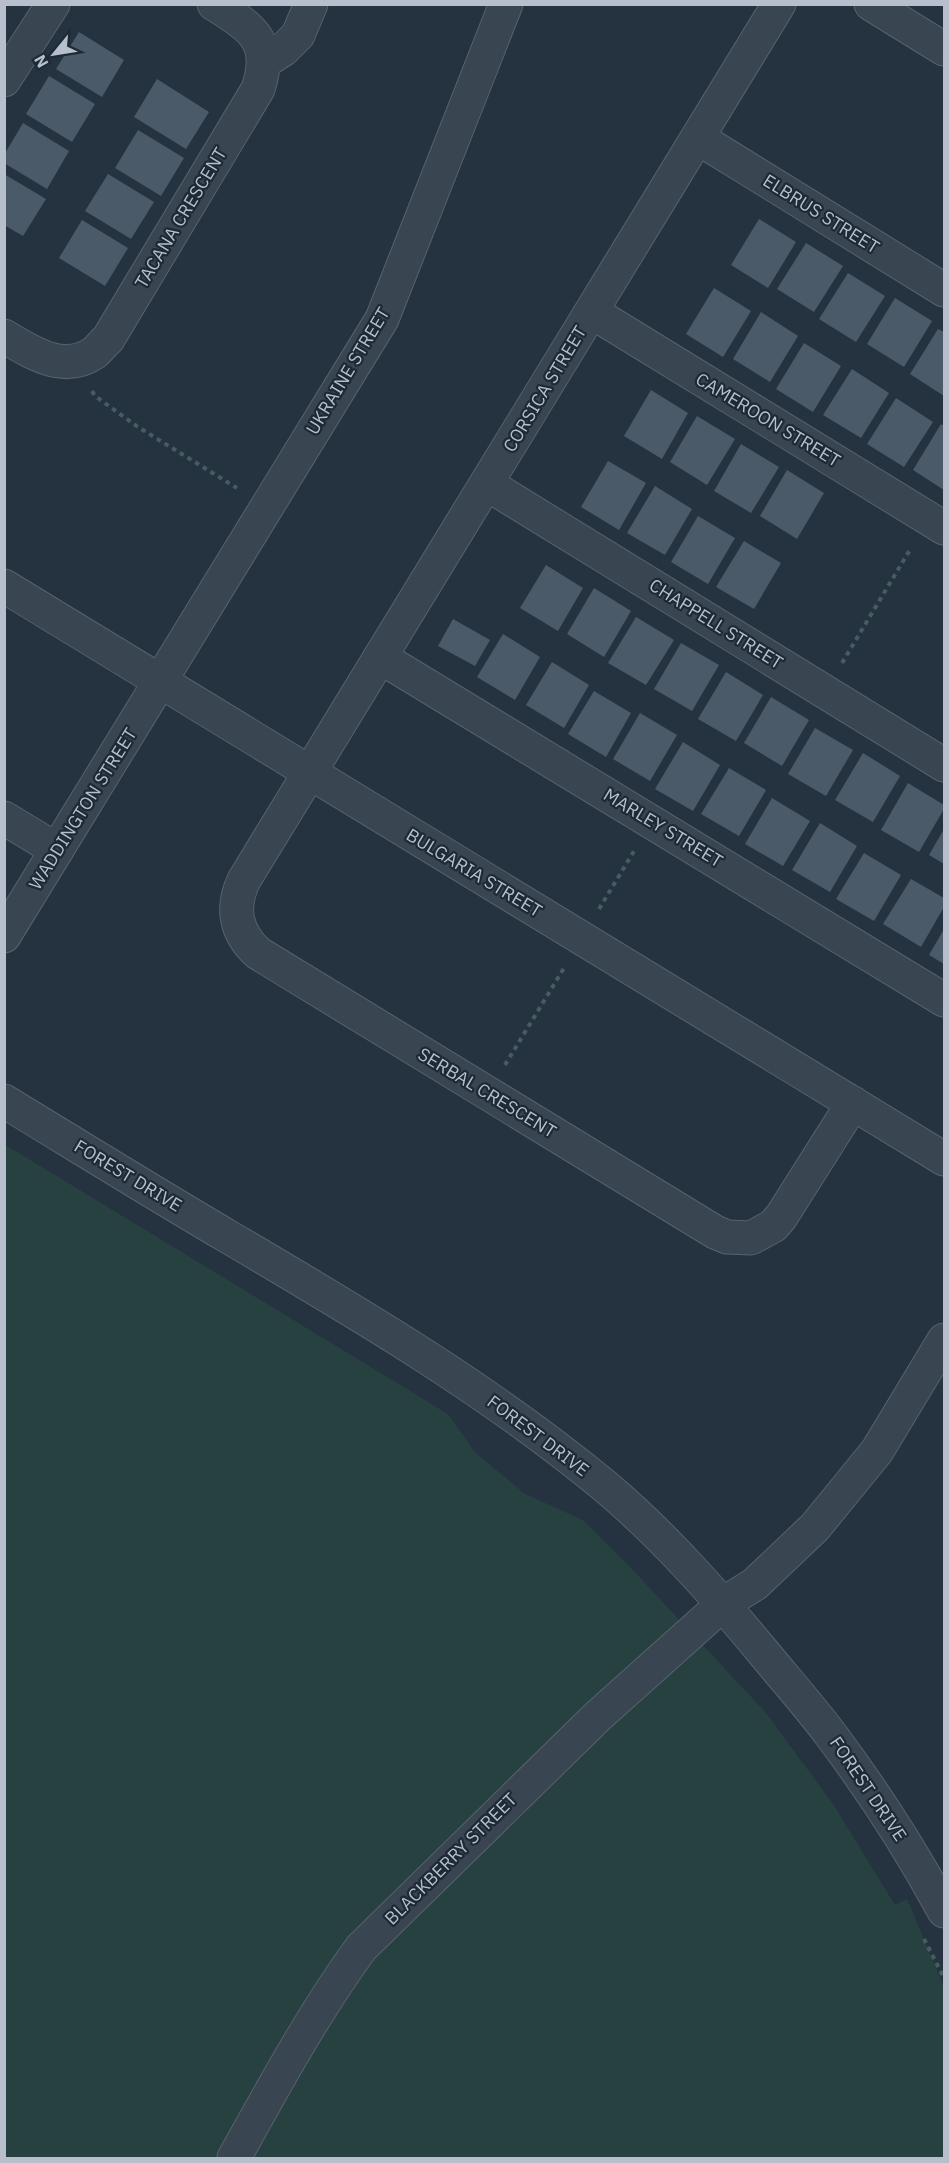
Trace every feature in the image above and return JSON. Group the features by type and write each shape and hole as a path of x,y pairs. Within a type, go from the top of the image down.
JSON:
{"street":[{"path":"4,80 53,4"},
{"path":"214,4 237,18 252,31 262,49 264,62 284,49 298,35 311,4"},
{"name":"UKRAINE STREET","path":"161,682 382,319 506,4"},
{"name":"CORSICA STREET","path":"310,773 779,4"},
{"path":"871,4 945,49"},
{"name":"TACANA CRESCENT","path":"4,336 50,360 74,361 93,353 108,339 258,89 265,69 264,62"},
{"name":"ELBRUS STREET","path":"698,138 945,290"},
{"name":"CAMEROON STREET","path":"592,312 945,528"},
{"name":"CHAPPELL STREET","path":"486,484 945,765"},
{"name":"BULGARIA STREET","path":"4,586 945,1159"},
{"name":"MARLEY STREET","path":"381,657 945,1000"},
{"name":"WADDINGTON STREET","path":"4,936 161,682"},
{"name":"SERBAL CRESCENT","path":"310,773 238,893 237,921 248,944 268,959 715,1232 727,1237 751,1238 772,1226 781,1217 853,1103"},
{"path":"4,818 57,850"},
{"name":"FOREST DRIVE","path":"4,1101 140,1185 357,1312 539,1434 608,1489 678,1555 723,1604 830,1733 881,1805 945,1911"},
{"name":"BLACKBERRY STREET","path":"234,2158 308,2025 361,1948 598,1716 723,1604 755,1584 815,1527 877,1451 945,1340"}],"path":[{"path":"90,389 95,396 138,427 245,492"},
{"path":"838,669 915,543"},
{"path":"599,909 638,844"},
{"path":"503,1069 564,968"}],"green space":[{"path":"4,1144 448,1414 475,1452 525,1494 583,1520 631,1568 766,1713 833,1804 895,1905 907,1899 944,1987 944,2158 5,2158"}],"building":[{"path":"79,32 124,60 102,97 56,69"},
{"path":"49,76 95,104 72,142 26,114"},
{"path":"157,79 209,112 186,149 134,117"},
{"path":"23,123 69,151 47,189 4,163 4,155"},
{"path":"138,130 184,158 161,196 115,168"},
{"path":"4,174 46,199 23,236 4,225"},
{"path":"108,174 154,202 131,239 85,211"},
{"path":"759,219 796,242 768,288 731,265"},
{"path":"82,220 128,248 105,286 59,258"},
{"path":"806,243 843,266 814,312 777,289"},
{"path":"848,273 885,296 856,342 819,319"},
{"path":"714,288 751,311 723,357 686,334"},
{"path":"895,298 932,321 904,367 867,344"},
{"path":"761,312 798,336 770,382 733,359"},
{"path":"938,329 944,332 944,396 910,374"},
{"path":"804,343 841,366 813,412 776,389"},
{"path":"852,369 889,393 861,438 823,415"},
{"path":"651,390 688,413 662,459 624,436"},
{"path":"896,398 933,422 904,467 867,444"},
{"path":"697,416 735,439 707,485 670,462"},
{"path":"941,424 944,426 944,490 913,470"},
{"path":"741,444 779,467 751,513 714,491"},
{"path":"608,461 646,483 619,530 581,507"},
{"path":"787,470 824,493 797,539 760,516"},
{"path":"655,486 692,509 665,555 627,533"},
{"path":"698,516 735,538 708,584 671,562"},
{"path":"744,541 781,563 754,609 716,587"},
{"path":"546,565 583,588 558,631 520,608"},
{"path":"594,588 631,611 604,657 567,634"},
{"path":"636,617 674,640 646,685 608,663"},
{"path":"453,619 490,640 475,666 438,646"},
{"path":"503,634 540,657 515,700 477,677"},
{"path":"681,643 719,665 692,711 654,689"},
{"path":"552,662 589,685 564,728 526,705"},
{"path":"726,672 763,695 736,741 698,719"},
{"path":"594,691 631,713 606,757 568,734"},
{"path":"771,697 809,720 782,766 744,743"},
{"path":"640,713 677,735 650,781 613,759"},
{"path":"815,728 853,750 826,796 788,774"},
{"path":"683,742 720,765 693,811 655,789"},
{"path":"863,753 900,776 873,822 835,800"},
{"path":"729,768 766,790 739,836 701,814"},
{"path":"908,783 944,805 944,809 919,852 881,830"},
{"path":"772,798 810,821 783,866 745,844"},
{"path":"820,823 857,846 830,892 792,870"},
{"path":"944,829 944,864 929,855"},
{"path":"864,853 901,875 874,921 836,899"},
{"path":"911,879 944,898 944,907 921,947 883,924"},
{"path":"944,929 944,964 929,955"}]}
